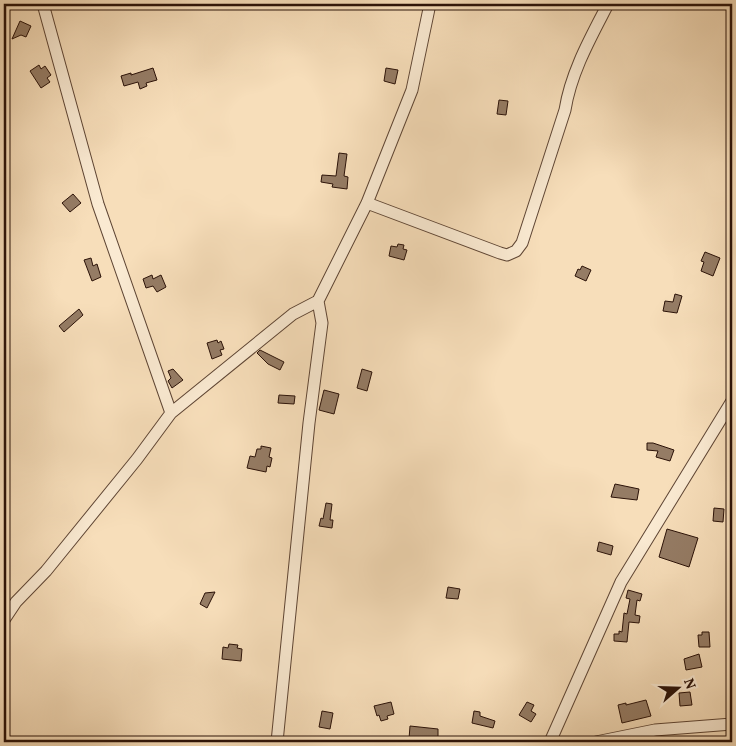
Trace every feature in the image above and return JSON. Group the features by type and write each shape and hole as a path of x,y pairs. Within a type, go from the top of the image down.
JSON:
{"street":[{"path":"43,4 98,204 172,413"},
{"path":"277,742 309,423 322,323 318,301 366,203 412,90 430,4"},
{"path":"366,203 500,253 508,255 516,252 522,243 565,110 570,86 608,4"},
{"path":"4,620 16,602 46,571 172,413 293,314 318,301"},
{"path":"550,742 621,582 732,401"},
{"path":"596,742 655,730 732,724"}],"building":[{"path":"20,21 31,26 26,37 21,35 12,39"},
{"path":"39,65 41,69 45,66 51,75 47,78 50,82 41,88 30,71"},
{"path":"153,68 157,80 146,83 147,86 140,89 138,82 124,86 121,76"},
{"path":"386,68 398,70 395,84 384,81"},
{"path":"499,100 508,101 506,115 497,114"},
{"path":"339,153 347,154 344,176 348,177 347,189 332,187 333,184 321,182 322,175 336,176"},
{"path":"73,194 81,203 70,212 62,203"},
{"path":"398,244 404,245 403,249 407,250 404,260 389,256 391,246 397,247"},
{"path":"705,252 720,258 713,276 701,271 704,262 701,261"},
{"path":"91,258 93,266 97,264 101,277 92,281 84,260"},
{"path":"582,266 591,270 586,281 575,276 578,269 580,270"},
{"path":"152,275 153,279 161,275 166,287 157,292 153,286 146,288 143,279"},
{"path":"675,294 682,296 677,313 663,311 665,301 673,302"},
{"path":"79,309 83,315 64,332 59,326"},
{"path":"217,340 218,343 221,341 224,349 220,350 222,355 212,359 207,343"},
{"path":"260,350 284,362 280,370 268,364 257,353"},
{"path":"173,369 183,380 172,388 168,381 171,378 168,371"},
{"path":"362,369 372,372 367,391 357,388"},
{"path":"324,390 339,394 334,414 319,410"},
{"path":"279,395 295,396 294,404 278,403"},
{"path":"647,443 653,443 674,450 670,461 656,457 658,451 647,450"},
{"path":"261,446 271,448 269,457 272,458 270,467 267,466 266,472 247,468 250,456 255,457 257,449 261,449"},
{"path":"615,484 639,489 637,500 611,497"},
{"path":"326,503 332,504 330,520 333,520 332,528 319,526 321,518 323,519"},
{"path":"714,508 724,509 723,522 713,521"},
{"path":"667,529 698,538 689,567 659,557"},
{"path":"599,542 613,546 611,555 597,551"},
{"path":"448,587 460,589 458,599 446,598"},
{"path":"628,590 642,594 640,601 637,600 635,615 640,616 639,623 629,622 627,642 614,641 614,634 619,634 619,631 622,632 624,613 627,614 630,599 626,598"},
{"path":"215,592 207,608 200,604 205,593"},
{"path":"702,632 709,632 710,647 699,647 698,635 702,635"},
{"path":"229,644 238,645 237,648 242,649 241,661 222,659 223,647 228,648"},
{"path":"699,654 702,667 686,670 684,659"},
{"path":"690,692 692,705 680,706 679,693"},
{"path":"646,700 651,716 622,723 618,705"},
{"path":"391,702 394,714 387,716 388,719 381,721 379,715 377,716 374,706"},
{"path":"527,702 534,705 531,711 536,714 531,722 519,715"},
{"path":"322,711 333,713 330,729 319,727"},
{"path":"474,711 480,712 480,716 495,721 493,728 472,723"},
{"path":"410,726 438,729 438,738 409,739"}]}
